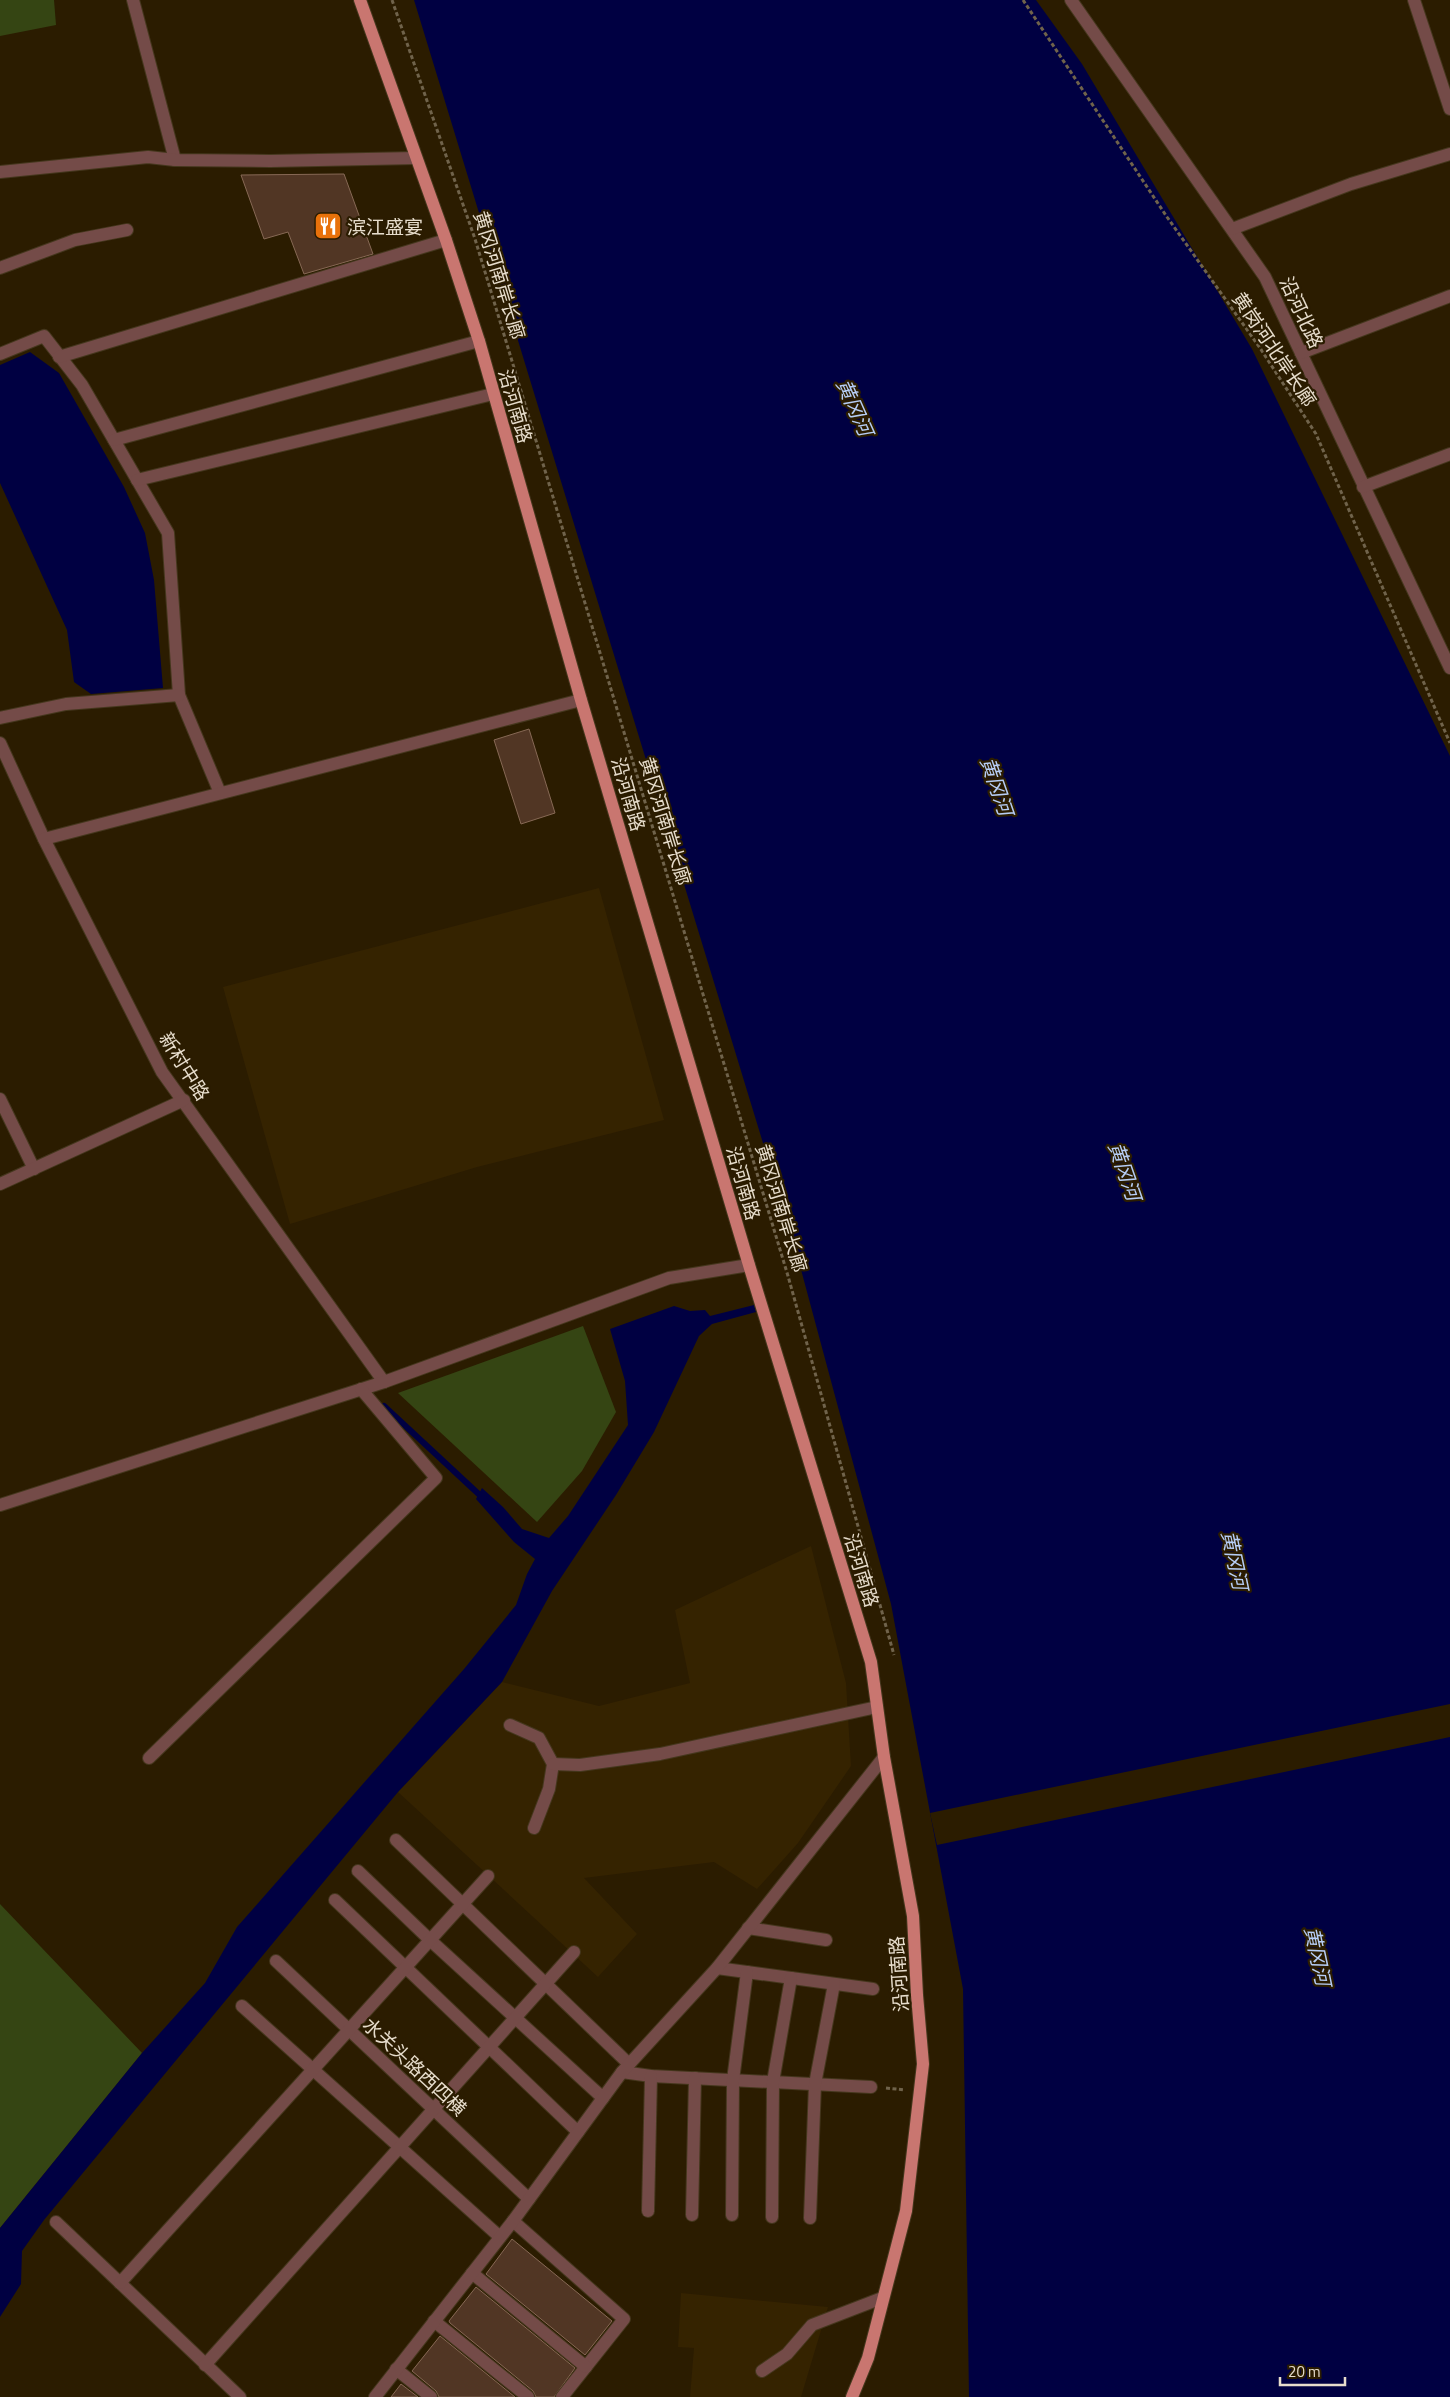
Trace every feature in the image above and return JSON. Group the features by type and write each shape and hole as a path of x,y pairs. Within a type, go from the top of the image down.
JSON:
{"main road":[{"name":"沿河南路","path":"360,0 446,240 479,341 581,700 749,1265 871,1662 884,1757 913,1916 923,2064 906,2211 868,2358 852,2397"}],"street":[{"path":"134,0 175,160"},
{"name":"沿河北路","path":"1071,0 1265,277 1450,668"},
{"path":"1414,0 1450,109"},
{"path":"1232,229 1351,184 1450,154"},
{"path":"0,172 148,157 175,160 347,161 416,158"},
{"path":"0,268 75,240 127,230"},
{"path":"59,356 446,240"},
{"path":"1301,353 1450,296"},
{"path":"0,354 44,336 82,385 168,533 179,695 220,793"},
{"path":"114,440 479,341"},
{"path":"137,480 493,394"},
{"path":"1363,487 1450,454"},
{"path":"0,718 66,704 179,695"},
{"path":"44,839 581,700"},
{"name":"新村中路","path":"0,743 5,768 44,839 162,1072 184,1100 384,1382"},
{"path":"0,1099 34,1169"},
{"path":"0,1184 184,1100"},
{"path":"0,1505 384,1382 669,1278 749,1265"},
{"path":"149,1758 436,1478 360,1389"},
{"path":"553,1764 580,1765 660,1754 877,1707"},
{"path":"510,1725 539,1738 553,1764 549,1789 534,1828"},
{"path":"375,2397 530,2198 625,2068 718,1968 884,1757"},
{"path":"396,1840 546,1984 625,2068 651,2076 870,2087"},
{"path":"358,1870 430,1940 603,2098"},
{"path":"120,2283 488,1876"},
{"path":"335,1900 578,2132"},
{"path":"748,1928 826,1940"},
{"path":"205,2365 574,1952"},
{"name":"水关头路西四横","path":"276,1961 530,2198"},
{"path":"718,1968 873,1989"},
{"path":"732,2215 733,2080 747,1972"},
{"path":"772,2217 773,2082 791,1978"},
{"path":"810,2218 815,2084 834,1984"},
{"path":"242,2006 500,2236"},
{"path":"648,2211 651,2076"},
{"path":"692,2215 695,2078"},
{"path":"512,2221 624,2319 562,2397"},
{"path":"56,2222 240,2397"},
{"path":"472,2273 586,2367"},
{"path":"762,2371 787,2354 812,2325 882,2298"},
{"path":"434,2321 528,2397"},
{"path":"396,2370 431,2397"}],"path":[{"name":"黄冈河南岸长廊","path":"392,0 475,238 788,1276 894,1655"},
{"name":"黄岗河北岸长廊","path":"1023,0 1167,217 1260,348 1316,434 1450,743"},
{"path":"870,2087 919,2092"}],"shaded area":[{"path":"599,888 664,1120 477,1167 290,1224 223,987"},
{"path":"811,1546 846,1683 851,1766 798,1843 757,1889 714,1862 584,1878 637,1934 598,1977 398,1792 502,1682 599,1706 690,1683 675,1610"},
{"path":"681,2293 828,2307 801,2397 690,2397 694,2348 678,2347"}],"green space":[{"path":"0,0 54,0 56,25 0,36"},
{"path":"583,1326 616,1412 582,1471 537,1522 398,1393"},
{"path":"0,1904 142,2053 0,2228"}],"water":[{"name":"黄冈河","path":"414,0 1036,0 1082,64 1252,349 1450,756 1450,2397 969,2397 963,1989 891,1604 796,1251"},
{"path":"30,352 59,373 124,487 145,533 154,580 163,688 91,694 74,682 67,630 0,483 0,365"},
{"path":"754,1305 756,1312 712,1324 699,1336 654,1432 616,1495 552,1591 502,1682 398,1792 44,2220 22,2251 21,2284 0,2317 0,2228 142,2053 205,1983 237,1927 464,1669 516,1605 527,1574 535,1559 514,1542 476,1499 482,1488 503,1507 522,1529 549,1538 568,1516 628,1425 625,1381 610,1329 674,1306 690,1311 705,1310 710,1316"}],"pier":[{"path":"1450,1704 1450,1737 937,1845 930,1813"}],"building":[{"path":"344,174 373,254 304,274 288,232 264,239 241,175"},
{"path":"529,729 555,813 521,824 494,740"},
{"path":"512,2239 612,2321 585,2355 486,2274"},
{"path":"476,2287 575,2368 554,2397 536,2397 533,2391 450,2323 449,2321"},
{"path":"440,2336 515,2397 439,2397 436,2391 412,2371"},
{"path":"401,2384 418,2397 391,2397"}],"waterway":[{"path":"384,1406 484,1499"}],"place":[{"name":"滨江盛宴","path":"328,226"}]}
